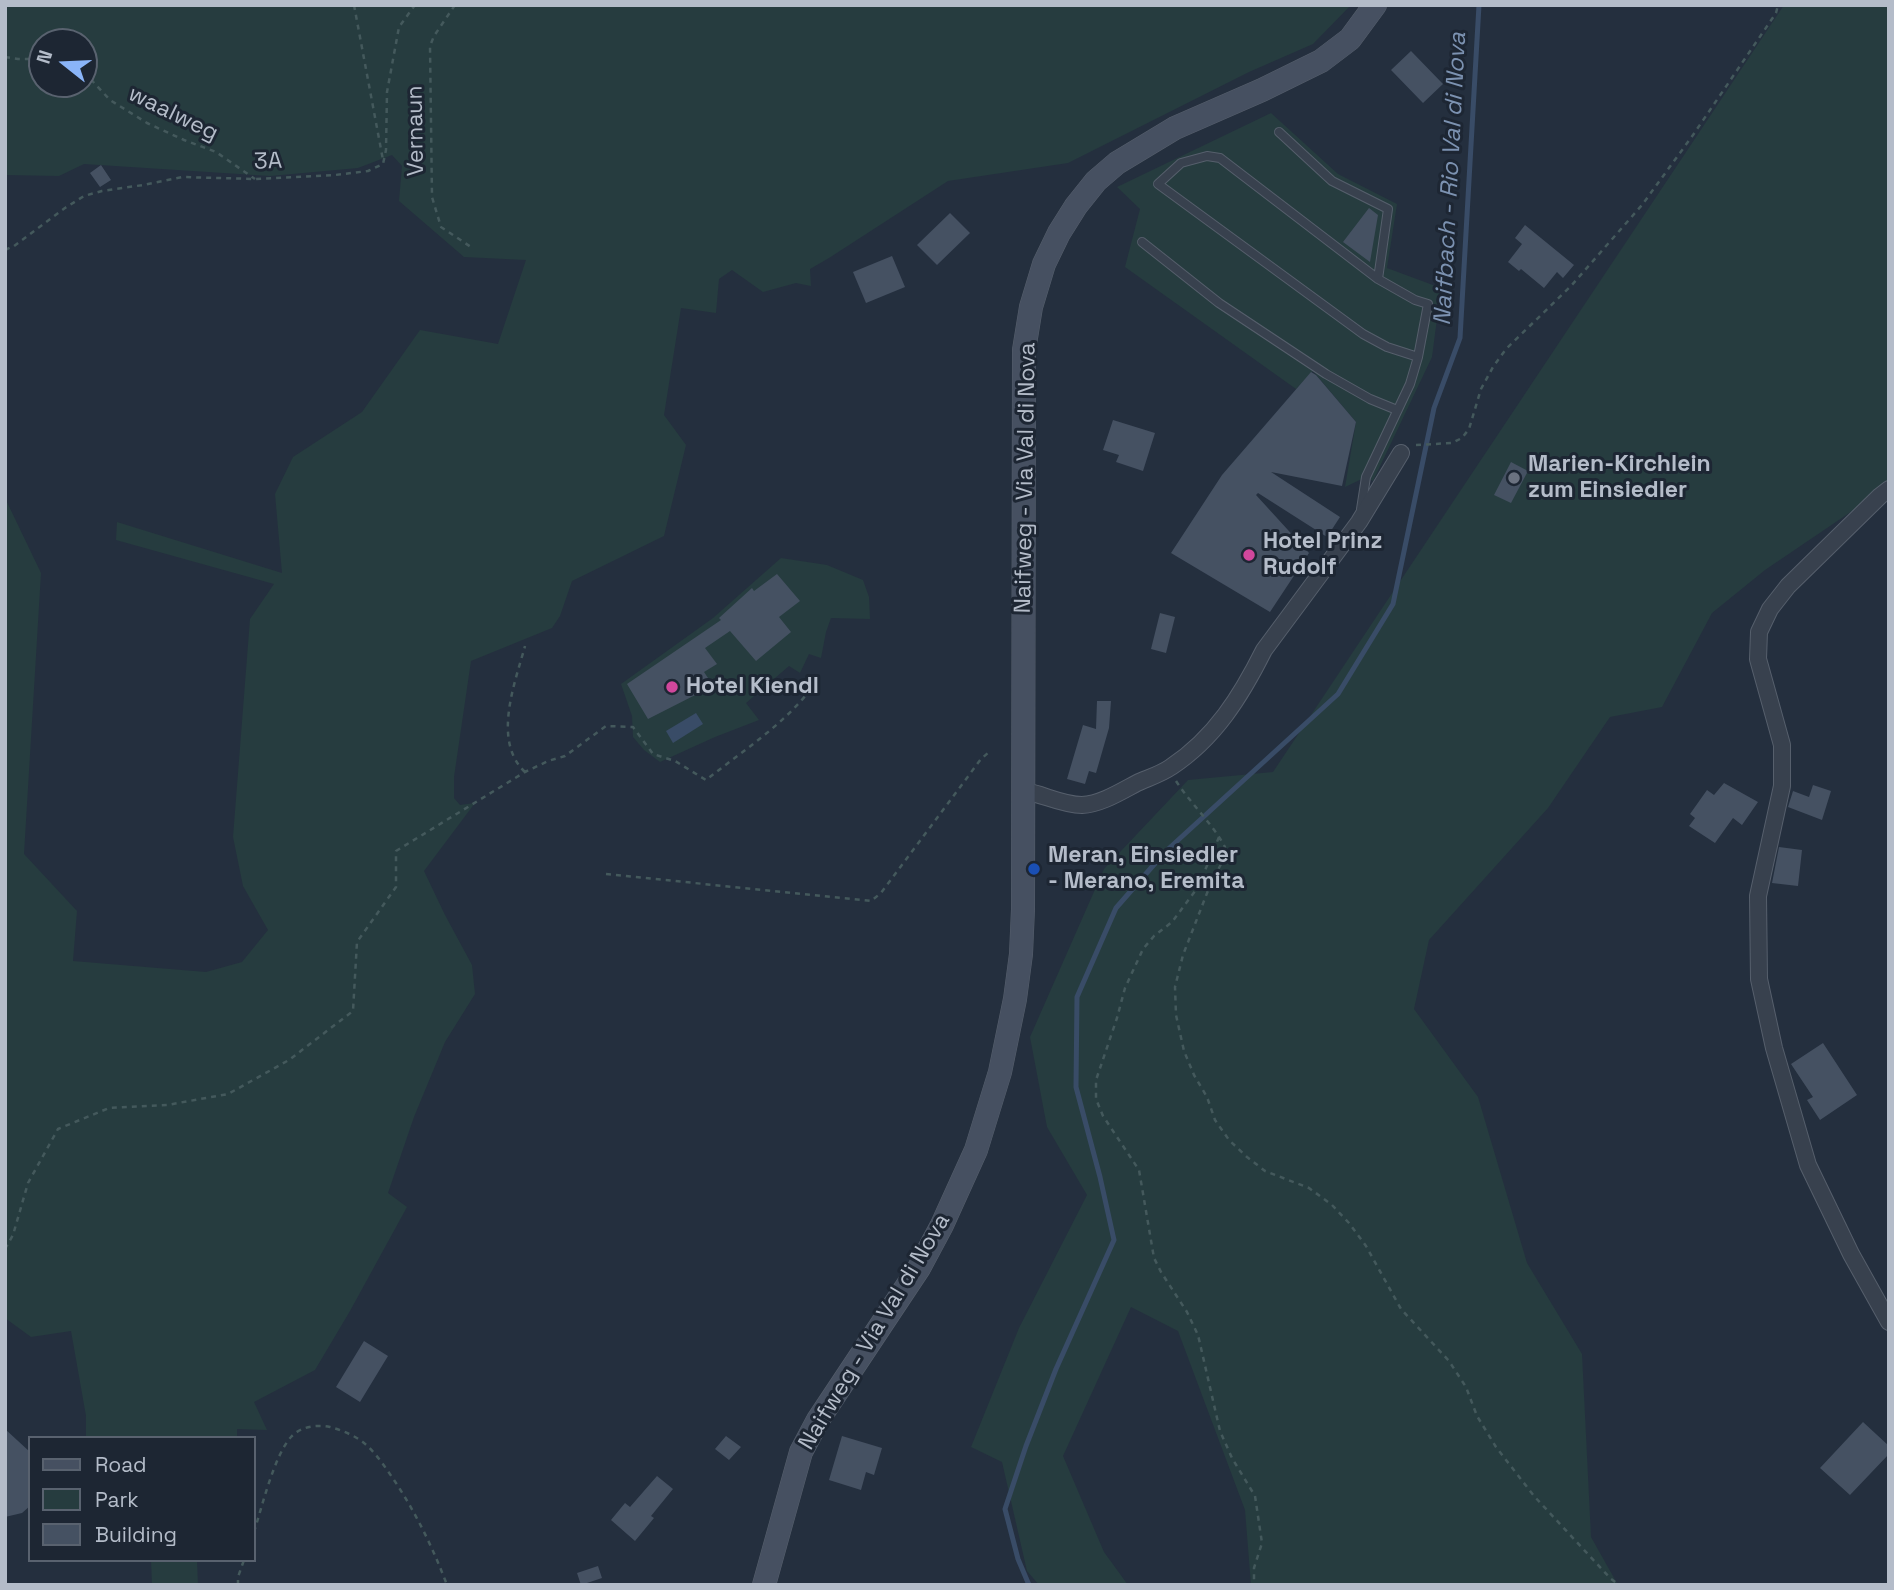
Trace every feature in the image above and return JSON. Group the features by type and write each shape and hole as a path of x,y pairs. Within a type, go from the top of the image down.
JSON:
{"main road":[{"name":"Naifweg - Via Val di Nova","path":"764,1585 801,1452 818,1420 919,1268 942,1225 976,1150 1000,1072 1021,954 1023,909 1024,350 1031,307 1044,264 1076,206 1096,181 1117,163 1175,128 1321,61 1350,39 1375,5"}],"street":[{"path":"1024,791 1080,805 1094,803 1169,769 1200,746 1223,719 1264,650 1359,522 1408,449"},
{"path":"1889,489 1788,586 1770,609 1759,632 1758,659 1782,745 1782,786 1758,896 1759,979 1774,1048 1808,1166 1851,1254 1889,1322"}],"lane":[{"path":"1279,132 1332,181 1388,209 1378,279"},
{"path":"1359,522 1366,477 1410,384 1418,357 1428,304 1415,300 1378,279 1220,158 1207,156 1181,163 1158,184 1363,334 1387,347 1418,357"},
{"path":"1142,242 1219,303 1326,374 1397,410"}],"path":[{"path":"354,5 383,164"},
{"path":"383,164 386,150 387,92 399,27 415,5"},
{"name":"Vernaun","path":"455,5 430,46 432,197 441,228 471,247"},
{"path":"1408,449 1452,443 1462,438 1469,429 1481,389 1506,349 1579,278 1642,205 1693,135 1779,5"},
{"path":"5,57 28,59"},
{"name":"waalweg","path":"98,87 110,100 147,123 216,152 255,179"},
{"name":"3A","path":"5,250 65,208 93,193 182,177 255,179 335,175 368,171 383,164"},
{"path":"525,646 508,711 509,741 517,764 525,772"},
{"path":"5,1249 13,1236 28,1183 58,1129 109,1108 167,1105 228,1094 289,1060 353,1011 357,942 396,887 396,851 525,772 565,756 606,726 633,727 653,754 675,761 706,780 785,717 818,679"},
{"path":"606,874 871,901 881,893 989,752"},
{"path":"1184,794 1225,847 1221,864 1183,955 1175,987 1184,1051 1207,1097 1215,1120 1229,1140 1265,1171 1309,1188 1332,1205 1349,1223 1366,1246 1401,1309 1449,1361 1466,1387 1478,1416 1496,1447 1534,1496 1619,1585"},
{"path":"1219,836 1198,887 1172,922 1143,949 1135,966 1125,988 1096,1080 1096,1099 1103,1116 1139,1170 1154,1258 1198,1335 1220,1431 1232,1458 1255,1496 1262,1543 1254,1568 1254,1585"},
{"path":"256,1526 282,1449 292,1436 303,1429 320,1425 337,1429 362,1441 375,1453 405,1497 426,1535 446,1585"},
{"path":"238,1585 243,1562"}],"green space":[{"path":"5,5 1351,5 1313,44 1249,72 1068,163 948,181 810,269 811,286 796,283 763,292 732,270 719,279 716,313 681,308 664,415 686,445 664,536 572,581 560,616 552,628 471,661 454,777 454,798 460,805 475,803 424,871 472,965 475,994 445,1042 414,1117 388,1193 407,1207 315,1370 254,1402 267,1430 237,1429 237,1436 86,1436 86,1416 71,1331 31,1337 5,1318 5,498 41,573 24,854 77,911 73,961 206,972 242,962 268,930 243,886 233,837 250,619 274,584 116,540 117,522 282,573 275,494 293,457 362,412 420,330 498,344 526,260 464,257 399,201 402,166 392,155 358,168 270,176 84,164 59,176 5,175"},
{"path":"1784,5 1889,5 1889,486 1765,570 1712,613 1662,707 1610,717 1548,808 1429,940 1414,1009 1478,1097 1527,1263 1582,1354 1591,1537 1618,1585 1251,1585 1245,1510 1178,1331 1131,1307 1063,1456 1104,1552 1128,1585 1039,1585 1027,1571 1002,1462 971,1447 1019,1328 1087,1195 1047,1127 1030,1037 1104,869 1188,780 1273,772"},
{"path":"1271,113 1338,174 1397,204 1387,268 1441,288 1432,357 1373,481 1366,477 1345,487 1356,422 1313,371 1296,389 1125,267 1140,209 1117,187"},
{"path":"781,558 827,565 863,580 869,597 870,619 831,618 821,658 809,654 800,673 789,666 746,703 759,720 660,762 633,737 632,716 621,684 713,618"},
{"path":"151,1562 197,1562 198,1585 152,1585"}],"water":[{"path":"696,713 703,724 673,743 666,731"}],"building":[{"path":"1411,51 1443,84 1423,103 1391,70"},
{"path":"101,165 111,180 100,187 90,173"},
{"path":"1369,208 1378,215 1370,262 1343,242"},
{"path":"950,213 970,233 937,265 917,245"},
{"path":"1525,225 1574,265 1563,278 1557,272 1544,288 1508,262 1522,244 1515,238"},
{"path":"892,256 905,287 866,303 853,272"},
{"path":"1311,372 1356,422 1342,486 1271,472 1340,517 1327,537 1258,493 1256,495 1309,553 1270,612 1171,553 1222,475"},
{"path":"1113,420 1155,433 1143,471 1116,462 1119,455 1103,450"},
{"name":"Marien-Kirchlein zum Einsiedler","path":"1511,462 1528,471 1511,503 1494,495"},
{"path":"777,574 800,601 779,617 791,632 756,661 730,631 705,648 717,664 704,672 710,681 706,683 709,688 648,719 627,684 721,620 719,618 752,588 754,591"},
{"path":"1160,613 1175,617 1166,653 1151,649"},
{"path":"1097,701 1111,701 1109,728 1096,773 1089,771 1085,784 1067,779 1083,725 1096,729"},
{"path":"1724,783 1758,802 1742,825 1733,818 1715,843 1689,826 1695,818 1690,814 1707,790 1714,795"},
{"path":"1813,785 1831,791 1822,820 1788,807 1793,791 1809,797"},
{"path":"1779,847 1802,850 1798,886 1772,883"},
{"path":"1823,1043 1857,1095 1820,1120 1807,1100 1813,1097 1791,1064"},
{"path":"364,1341 388,1356 360,1402 336,1387"},
{"path":"1863,1422 1889,1446 1889,1454 1850,1495 1820,1468"},
{"path":"5,1429 28,1450 28,1508 22,1513 5,1517"},
{"path":"726,1436 741,1447 729,1460 715,1449"},
{"path":"842,1436 882,1448 874,1475 866,1472 861,1490 829,1480"},
{"path":"657,1476 673,1489 635,1541 611,1520 625,1503 630,1507"},
{"path":"598,1566 602,1578 581,1585 577,1573"}],"waterway":[{"name":"Naifbach - Rio Val di Nova","path":"1029,1585 1018,1559 1005,1509 1056,1369 1114,1240 1076,1087 1077,997 1116,908 1165,852 1338,694 1393,604 1434,408 1460,338 1479,5"}],"place":[{"name":"Marien-Kirchlein zum Einsiedler","path":"1514,478"},
{"name":"Hotel Prinz Rudolf","path":"1249,555"},
{"name":"Hotel Kiendl","path":"672,687"},
{"name":"Meran, Einsiedler - Merano, Eremita","path":"1034,869"}]}
